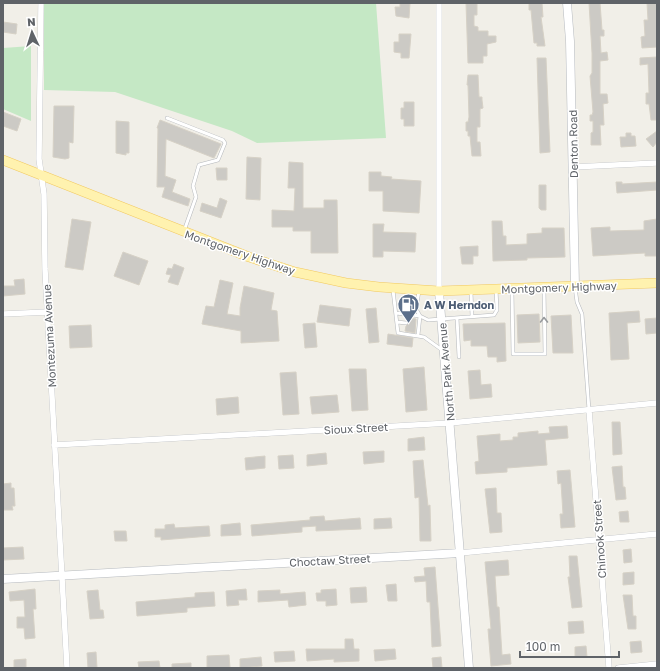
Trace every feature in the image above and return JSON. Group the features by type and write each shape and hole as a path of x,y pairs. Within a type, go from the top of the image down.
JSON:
{"main road":[{"name":"Montgomery Highway","path":"3,160 249,257 295,272 346,283 439,291 657,282"}],"street":[{"name":"Montezuma Avenue","path":"41,3 40,159 44,194 54,445 67,668"},
{"name":"North Park Avenue","path":"440,3 439,291 469,668"},
{"name":"Denton Road","path":"566,3 570,41 575,286"},
{"path":"573,167 657,163"},
{"path":"3,314 48,312"},
{"name":"Sioux Street","path":"54,445 450,423 657,404"},
{"name":"Chinook Street","path":"589,410 609,668"},
{"name":"Choctaw Street","path":"3,579 460,553 657,534"},
{"path":"618,668 657,664"}],"lane":[{"path":"167,118 223,140 225,143 218,160 198,165 192,186 196,197 183,232"},
{"path":"575,286 577,302 582,314 589,410"},
{"path":"512,289 512,354 545,354 544,287"},
{"path":"393,288 398,334 418,335 424,337 444,351"},
{"path":"396,313 420,316 428,320 496,314 496,289"},
{"path":"419,290 416,309 420,316"},
{"path":"471,290 472,316"},
{"path":"418,335 417,324 420,316"},
{"path":"457,318 459,357"},
{"path":"397,322 406,323"}],"green space":[{"path":"44,3 376,3 386,138 257,143 232,131 115,92 44,90"},
{"path":"31,46 31,121 3,109 3,48"}],"building":[{"path":"400,3 410,3 409,18 396,16 395,7 400,7"},
{"path":"466,3 477,3 477,15 474,15 474,26 478,27 478,31 488,31 488,36 496,36 496,42 487,44 487,56 483,56 483,63 468,63"},
{"path":"529,3 542,3 543,17 541,17 545,46 537,46 537,43 534,43"},
{"path":"589,3 600,3 602,30 604,30 604,36 600,36 601,53 607,52 608,60 600,61 600,94 607,94 608,103 603,104 604,125 600,125 601,145 591,145 593,121 590,121 590,115 592,115 593,112 590,76 592,73 592,53"},
{"path":"647,3 657,3 657,47 642,48 641,37 645,36 644,20 648,20"},
{"path":"3,22 17,24 16,34 3,32"},
{"path":"399,34 411,34 409,58 401,58 401,53 394,52 394,42 399,42"},
{"path":"657,57 657,120 651,120 649,104 646,104 646,93 649,93 648,64 640,65 640,58"},
{"path":"537,58 546,58 550,152 540,153"},
{"path":"468,75 478,75 479,97 482,97 483,108 480,109 480,127 477,127 477,142 480,142 481,156 472,156 470,136 468,136 468,131 466,131 466,122 468,122 469,117 467,85"},
{"path":"404,102 414,102 414,126 404,126 404,119 401,119 401,108 404,108"},
{"path":"54,106 74,106 73,143 69,142 69,158 65,159 53,157"},
{"path":"3,112 21,119 17,131 3,126"},
{"path":"160,120 221,144 214,158 166,139 165,176 176,180 172,192 190,199 188,206 162,197 165,187 157,187 157,128"},
{"path":"116,121 129,122 129,153 126,153 126,155 116,153"},
{"path":"657,131 657,142 653,147 646,139"},
{"path":"626,133 631,133 631,136 635,136 636,146 621,147 620,137 626,137"},
{"path":"247,157 261,158 260,200 246,199"},
{"path":"289,162 303,163 303,208 324,208 324,200 337,200 338,253 311,253 311,231 293,231 293,227 272,227 272,210 294,211 295,188 288,188"},
{"path":"216,168 227,168 227,180 217,180"},
{"path":"369,172 381,172 381,176 392,177 391,179 421,181 419,213 383,211 383,191 369,191"},
{"path":"616,182 622,182 622,184 657,182 657,190 617,193"},
{"path":"539,185 546,185 546,210 541,210 539,208"},
{"path":"220,198 227,201 221,218 200,211 202,203 217,208"},
{"path":"72,219 91,222 83,270 65,267"},
{"path":"657,219 657,256 645,256 645,253 593,256 591,228 610,227 610,231 644,230 644,221"},
{"path":"492,221 502,221 503,236 506,236 506,245 527,244 527,234 542,233 542,228 564,228 565,257 493,261"},
{"path":"373,224 384,224 383,232 416,233 415,252 383,251 383,257 373,257"},
{"path":"478,246 478,256 473,256 473,264 462,264 460,247"},
{"path":"123,252 148,261 139,285 114,276"},
{"path":"174,264 184,268 178,285 168,282 171,275 166,274 168,268 172,269"},
{"path":"24,279 25,294 3,296 3,286 15,286 14,280"},
{"path":"220,280 233,283 227,314 240,316 244,286 274,293 271,310 277,311 279,341 241,343 241,331 202,324 206,306 214,307"},
{"path":"320,305 351,309 349,326 317,322"},
{"path":"376,308 379,342 369,343 366,309"},
{"path":"639,311 640,322 627,323 629,359 611,360 609,313"},
{"path":"539,314 540,342 518,343 517,315"},
{"path":"571,315 573,353 553,353 551,316"},
{"path":"406,317 416,319 415,333 405,331 406,326 409,323"},
{"path":"657,318 657,333 646,334 645,319"},
{"path":"315,323 317,347 305,348 303,324"},
{"path":"505,323 506,361 497,362 497,357 488,357 487,346 471,346 471,340 464,341 463,324"},
{"path":"91,325 92,347 70,348 69,326"},
{"path":"388,334 413,338 412,347 387,344"},
{"path":"424,367 427,410 406,412 403,369"},
{"path":"349,369 366,369 368,410 352,411"},
{"path":"480,370 481,385 491,384 492,397 470,399 468,371"},
{"path":"296,372 299,414 283,415 280,373"},
{"path":"337,395 339,412 312,414 310,397"},
{"path":"238,397 239,413 217,415 216,399"},
{"path":"612,422 620,422 622,454 613,455"},
{"path":"567,426 568,438 545,440 547,465 507,468 507,472 476,474 475,462 479,461 477,436 500,434 500,441 513,440 513,437 518,437 518,433 538,431 538,434 550,433 549,427"},
{"path":"424,437 425,450 408,451 408,439"},
{"path":"384,451 384,462 364,464 363,452"},
{"path":"326,453 327,464 307,466 307,455"},
{"path":"293,455 294,468 279,469 278,456"},
{"path":"265,456 265,468 246,470 245,458"},
{"path":"423,460 428,506 430,505 431,541 420,541 419,497 415,498 413,461"},
{"path":"622,466 623,487 625,487 626,499 616,500 612,467"},
{"path":"570,470 575,527 561,528 560,514 563,514 561,483 558,484 557,471"},
{"path":"11,483 11,488 14,488 15,506 12,506 13,510 3,510 3,484"},
{"path":"496,488 497,513 501,513 502,532 490,533 485,489"},
{"path":"628,511 629,522 620,522 619,512"},
{"path":"324,516 325,521 360,518 361,529 316,531 316,526 302,527 302,532 252,536 251,525 310,520 310,517"},
{"path":"391,518 392,528 374,529 374,519"},
{"path":"240,523 241,535 221,536 221,525"},
{"path":"174,524 175,528 209,526 210,536 161,540 161,537 155,537 155,529 165,529 165,525"},
{"path":"114,531 126,531 127,541 115,541"},
{"path":"23,547 24,559 3,560 3,548"},
{"path":"631,549 632,562 624,563 623,550"},
{"path":"569,556 577,556 582,607 572,608 568,577 570,577"},
{"path":"508,560 509,575 495,576 497,607 499,607 502,655 510,654 511,664 491,666 488,629 491,629 485,562"},
{"path":"435,567 441,646 432,647 430,602 427,602 426,581 415,582 414,577 425,576 424,568"},
{"path":"634,572 634,584 623,585 623,573"},
{"path":"396,584 397,601 388,601 386,585"},
{"path":"366,587 367,602 351,603 350,588"},
{"path":"35,589 36,609 33,609 35,638 25,639 24,628 17,628 17,617 25,617 24,600 10,601 9,592"},
{"path":"246,589 247,600 238,600 239,605 227,606 226,591"},
{"path":"336,589 337,605 326,606 326,601 317,601 316,593 321,593 321,590"},
{"path":"98,590 100,610 103,610 104,618 90,619 87,591"},
{"path":"280,590 280,594 305,592 306,605 289,607 288,600 258,602 258,591"},
{"path":"214,592 215,606 187,608 187,612 137,616 136,602 195,597 195,593"},
{"path":"623,595 632,595 633,616 636,616 636,629 628,629"},
{"path":"583,621 584,633 569,634 568,622"},
{"path":"345,639 353,639 354,649 359,649 359,661 334,662 334,659 307,661 306,649 345,649"},
{"path":"641,641 642,652 631,653 630,642"},
{"path":"586,646 587,657 575,657 575,647"},
{"path":"395,649 396,659 375,661 374,650"},
{"path":"294,651 295,661 275,662 274,652"},
{"path":"96,652 97,668 88,668 87,653"},
{"path":"229,655 230,668 207,668 207,656"},
{"path":"261,657 262,666 240,668 240,659"},
{"path":"441,657 442,668 433,668 432,658"},
{"path":"26,659 26,668 14,668 14,660"},
{"path":"159,661 160,668 139,668 138,662"},
{"path":"191,663 191,668 172,668 172,664"}],"place":[{"name":"A W Herndon","path":"408,324"}]}
